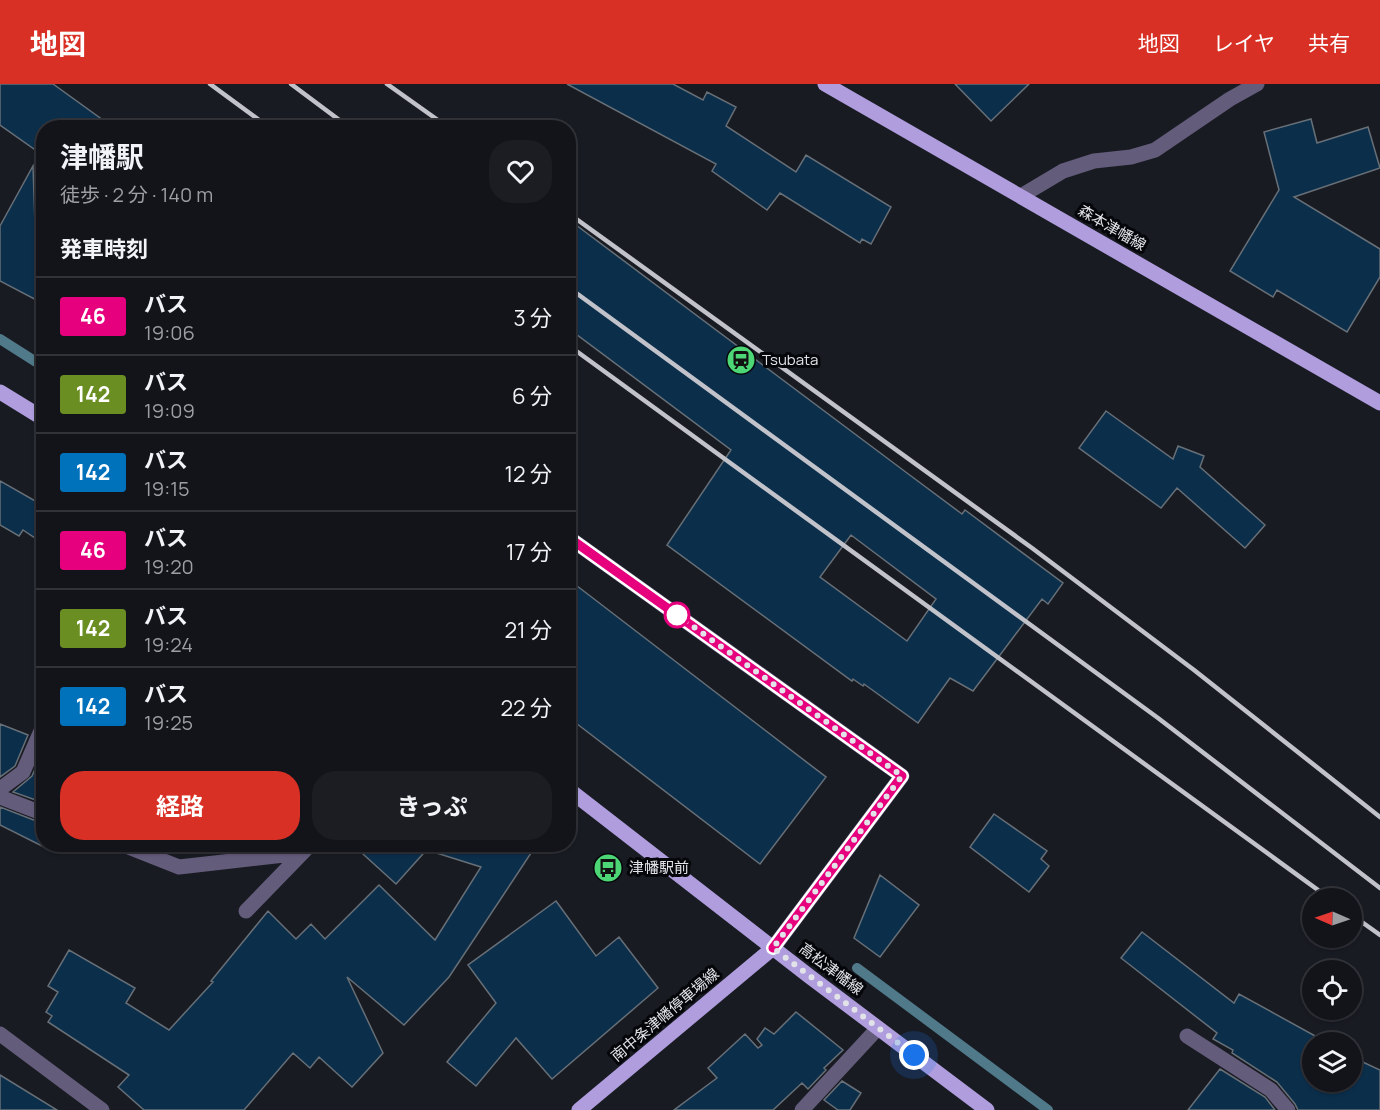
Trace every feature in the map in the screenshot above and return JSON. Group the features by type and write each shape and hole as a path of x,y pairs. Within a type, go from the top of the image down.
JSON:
{"main road":[{"name":"森本津幡線","path":"825,84 1380,403"},
{"path":"0,392 36,414"},
{"name":"高松津幡線","path":"576,795 987,1110"},
{"name":"南中条津幡停車場線","path":"579,1110 773,948"}],"street":[{"path":"1021,196 1063,171 1094,161 1131,157 1155,150 1230,99 1257,84"},
{"path":"576,543 902,776 773,948"},
{"path":"0,789 23,772 36,742"},
{"path":"0,797 36,811"},
{"path":"141,852 179,867 285,852"},
{"path":"246,911 303,852"},
{"path":"802,1110 878,1028"},
{"path":"0,1034 102,1110"},
{"path":"1187,1036 1271,1090 1288,1110"}],"building":[{"path":"0,84 53,84 103,120 36,120 36,150 0,125"},
{"path":"567,84 673,84 703,100 707,92 736,107 726,126 796,172 806,155 891,207 871,244 862,239 860,243 780,193 767,210 712,171 716,164"},
{"path":"955,84 1029,84 991,121"},
{"path":"1311,119 1317,143 1368,127 1380,168 1294,197 1380,249 1380,277 1347,332 1277,290 1273,297 1230,271 1279,190 1264,132"},
{"path":"33,166 36,300 0,281 0,226"},
{"path":"576,225 962,514 965,510 1063,583 1048,604 1042,599 973,691 950,678 918,723 864,684 863,686 853,679 852,681 667,545 731,450 576,334","holes":["851,535 936,599 907,641 820,577"]},
{"path":"1106,411 1173,459 1178,446 1204,456 1200,467 1265,525 1245,548 1177,488 1161,508 1079,448"},
{"path":"0,481 36,501 36,539 23,530 19,536 0,525"},
{"path":"576,585 826,777 760,864 576,723"},
{"path":"0,724 28,735 15,766 0,777"},
{"path":"36,767 36,800 13,792 32,776"},
{"path":"0,807 36,821 36,843 0,825"},
{"path":"994,814 1047,851 1041,859 1049,866 1029,892 970,847"},
{"path":"361,852 425,852 396,884"},
{"path":"433,852 532,852 449,977 404,1025 347,977 383,1053 352,1087 319,1057 310,1068 293,1053 244,1110 144,1110 118,1087 129,1075 48,1022 52,1016 46,1012 58,992 48,986 69,950 135,988 126,1003 169,1030 213,982 211,981 268,911 296,939 311,924 325,939 379,885 435,940 481,867"},
{"path":"880,875 919,905 880,957 854,938"},
{"path":"556,901 596,956 619,937 658,988 552,1079 516,1038 476,1086 447,1062 496,1003 468,965"},
{"path":"1142,932 1234,1003 1239,994 1308,1032 1302,1032 1302,1092 1362,1092 1362,1062 1380,1070 1380,1110 1298,1110 1277,1082 1232,1053 1233,1050 1213,1039 1217,1033 1121,958"},
{"path":"796,1012 843,1050 824,1068 826,1070 808,1089 802,1083 773,1110 674,1110 717,1078 708,1068 745,1034 758,1048 762,1045 757,1039 765,1028 774,1034"},
{"path":"1220,1069 1265,1097 1275,1110 1188,1110"},
{"path":"0,1075 57,1110 0,1110"},
{"path":"842,1081 861,1093 850,1110 838,1110 824,1100"}],"waterway":[{"path":"0,339 36,362"},
{"path":"857,968 1048,1110"}],"railway":[{"path":"210,84 259,120"},
{"path":"291,84 339,120"},
{"path":"387,84 438,120"},
{"path":"576,219 1032,548 1194,670 1380,817"},
{"path":"576,293 1158,718 1380,888"},
{"path":"576,351 1315,888"},
{"path":"1362,922 1380,935"}],"bus line":[{"name":"46","path":"576,543 902,776 773,948"}],"place":[{"name":"Tsubata","path":"741,360"},
{"name":"津幡駅前","path":"608,868"}],"route":[{"path":"677,615 902,776 773,948 914,1055"}]}
